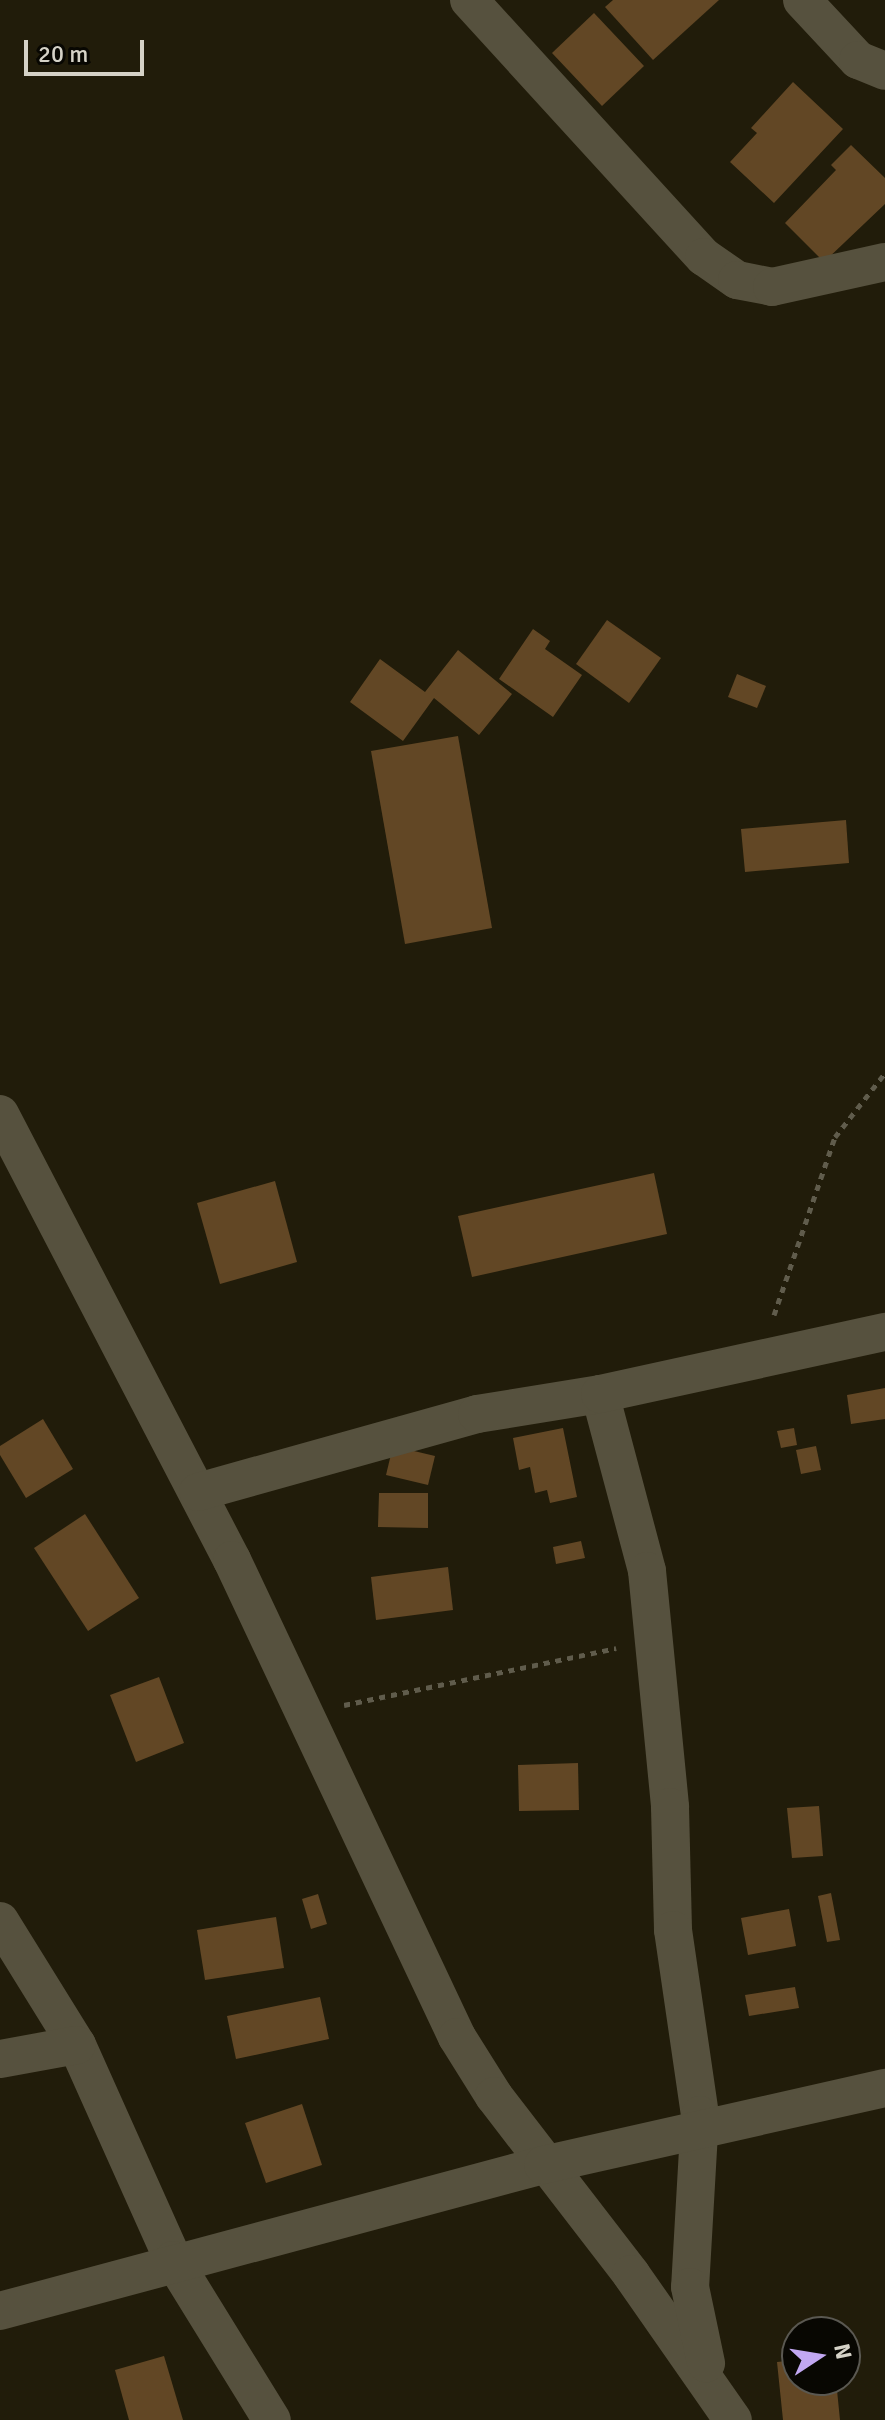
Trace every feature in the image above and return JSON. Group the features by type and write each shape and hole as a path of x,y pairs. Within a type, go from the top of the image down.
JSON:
{"street":[{"path":"469,0 704,257 737,280 772,287 885,262"},
{"path":"802,0 858,60 885,71"},
{"path":"0,1114 198,1492 457,2037 543,2165 567,2189 712,2385 733,2420"},
{"path":"198,1492 477,1414 600,1394 885,1332"},
{"path":"600,1394 647,1571 670,1807 673,1930 699,2130 690,2287 693,2321 712,2385"},
{"path":"0,1921 77,2045 173,2260 272,2420"},
{"path":"0,2059 77,2045"},
{"path":"0,2311 173,2260 446,2194 543,2165 885,2088"}],"path":[{"path":"773,1320 835,1137 885,1073"},
{"path":"304,1714 571,1655 654,1643"}],"building":[{"path":"613,0 719,0 653,60 605,7"},
{"path":"594,13 644,66 602,106 552,53"},
{"path":"793,82 843,129 774,203 730,162 757,133 751,128"},
{"path":"851,145 885,178 885,204 824,262 785,223 836,170 831,165"},
{"path":"607,620 661,658 629,703 576,664"},
{"path":"533,629 550,641 545,649 582,675 553,717 499,679"},
{"path":"458,650 512,694 479,735 434,698 403,741 350,702 380,659 425,692"},
{"path":"737,674 766,686 757,708 728,697"},
{"path":"458,736 492,928 405,944 371,751"},
{"path":"846,820 849,863 745,872 741,829"},
{"path":"654,1173 667,1234 472,1277 458,1216"},
{"path":"275,1181 297,1262 220,1284 197,1203"},
{"path":"885,1388 885,1419 851,1424 847,1395"},
{"path":"43,1419 73,1469 26,1498 0,1455 0,1446"},
{"path":"563,1428 577,1497 550,1503 547,1490 535,1493 530,1467 519,1470 513,1438"},
{"path":"794,1428 797,1445 781,1448 777,1431"},
{"path":"393,1446 435,1456 428,1485 386,1475"},
{"path":"816,1446 821,1470 801,1474 796,1450"},
{"path":"379,1493 428,1493 428,1528 378,1527"},
{"path":"85,1514 139,1598 88,1631 34,1548"},
{"path":"581,1541 585,1558 556,1564 553,1547"},
{"path":"448,1567 453,1610 376,1620 371,1577"},
{"path":"159,1677 184,1743 136,1762 110,1695"},
{"path":"578,1763 579,1810 519,1811 518,1765"},
{"path":"819,1806 823,1856 792,1858 787,1808"},
{"path":"831,1893 840,1940 827,1942 818,1896"},
{"path":"318,1894 327,1924 311,1929 302,1899"},
{"path":"789,1909 796,1946 748,1955 741,1918"},
{"path":"276,1917 284,1968 205,1980 197,1930"},
{"path":"795,1987 799,2008 749,2016 745,1995"},
{"path":"320,1997 329,2039 236,2059 227,2016"},
{"path":"302,2104 322,2165 266,2183 245,2123"},
{"path":"164,2356 183,2420 129,2420 115,2370"},
{"path":"777,2362 781,2362 781,2396 838,2396 840,2420 783,2420"}]}
